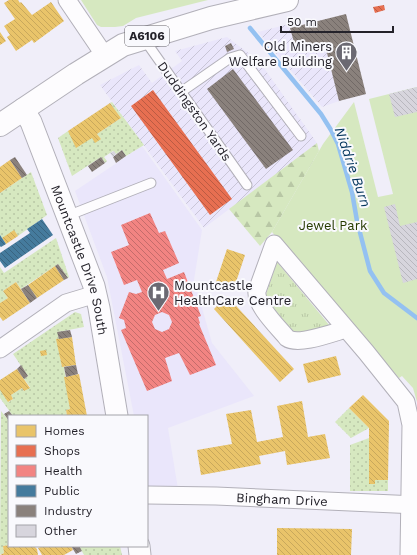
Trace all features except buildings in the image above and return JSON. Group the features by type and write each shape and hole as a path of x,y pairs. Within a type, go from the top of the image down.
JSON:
{"main road":[{"name":"A6106","path":"0,125 22,109 123,45 211,18 287,0"}],"street":[{"path":"67,0 104,56"},
{"name":"Mountcastle Drive South","path":"22,109 31,122 96,294 117,415"},
{"path":"346,329 299,342 287,338 260,304 257,297 257,291 274,244 402,395 409,409 414,505 409,555"},
{"path":"0,349 66,303 96,294"},
{"name":"Bingham Drive","path":"148,495 216,496 414,505"}],"lane":[{"name":"Duddingston Yards","path":"143,38 181,92 220,154 247,184"},
{"path":"181,92 230,58 240,55 301,136"},
{"path":"67,216 151,183"}],"shaded area":[{"path":"289,24 297,52 325,45 339,101 322,107 258,32"},
{"path":"227,37 259,61 317,143 204,228 100,85 139,65 152,83 182,61 175,51"},
{"name":"Mountcastle HealthCare Centre","path":"142,146 202,230 194,280 212,343 254,396 168,428 178,489 148,488 148,415 134,415 107,277 75,191"}],"green space":[{"path":"81,0 208,0 136,18 123,26 101,27 97,25"},
{"name":"Jewel Park","path":"417,87 417,402 413,388 402,376 399,378 272,232 323,144 354,102 378,197 393,194 369,99"},
{"path":"112,102 144,145 126,156 122,150 116,154 113,151 104,157 107,161 105,163 101,157 72,176 58,138 68,131 101,139 97,134 121,118 110,103"},
{"path":"317,143 319,151 272,232 260,246 229,209"},
{"path":"31,172 47,215 18,236 2,238 0,235 0,193"},
{"path":"56,238 69,277 68,278 58,264 21,289 16,282 3,291 8,298 0,303 0,267 4,273"},
{"path":"277,262 330,326 295,335 265,297"},
{"path":"75,312 81,314 84,327 58,332 59,339 57,340 62,367 64,367 70,409 66,410 67,415 12,415 0,398 0,390 9,402 13,399 11,395 22,388 24,391 30,387 24,379 28,376 13,354"},
{"path":"349,408 369,428 351,438 335,422"},
{"path":"1,411 8,420 8,545 3,546 4,553 0,554"},
{"path":"369,438 369,484 375,484 375,480 388,480 388,491 350,491 350,445"},
{"path":"80,547 120,547 122,555 84,555"}],"waterway":[{"name":"Niddrie Burn","path":"250,28 321,114 331,130 338,144 352,192 357,221 370,271 384,293 417,318"}],"place":[{"name":"Old Miners Welfare Building","path":"347,72"},
{"name":"Mountcastle HealthCare Centre","path":"159,312"}]}
